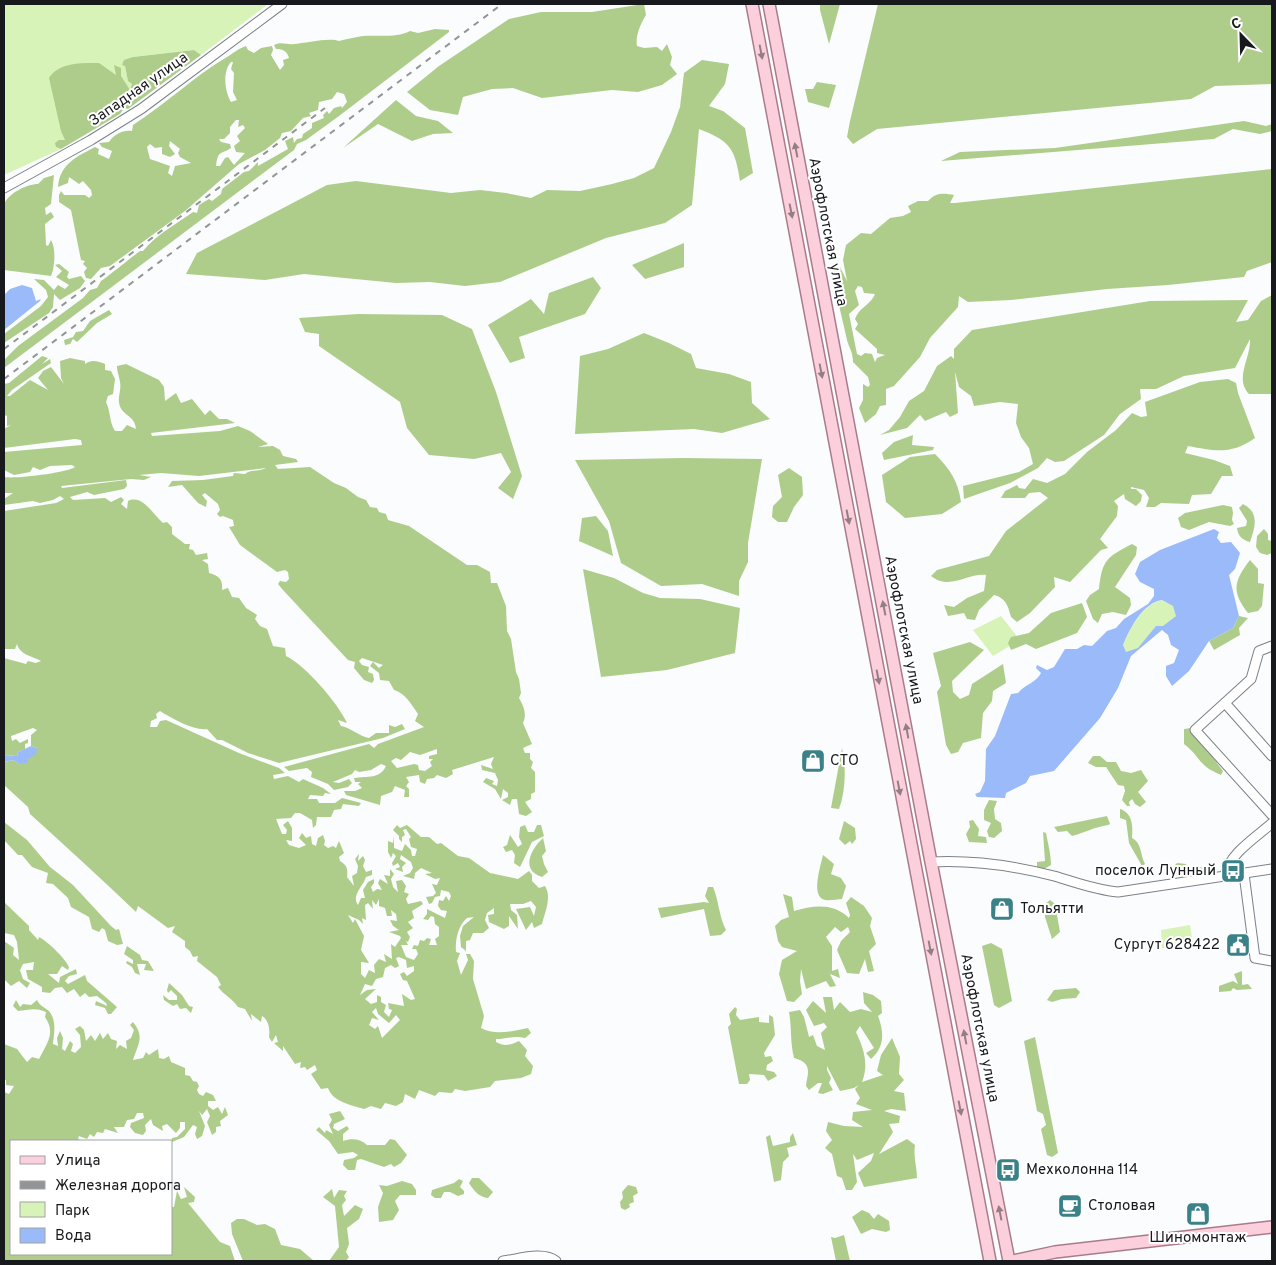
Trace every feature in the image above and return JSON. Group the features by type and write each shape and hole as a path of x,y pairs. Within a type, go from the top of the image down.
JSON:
{"main road":[{"name":"Аэрофлотская улица","path":"752,4 990,1261"},
{"name":"Аэрофлотская улица","path":"769,4 931,862 1011,1261"},
{"path":"1011,1261 1055,1252 1272,1227"}],"street":[{"name":"Западная улица","path":"4,188 91,140 141,109 282,4"},
{"path":"1272,646 1259,651 1251,679 1195,730 1272,815"},
{"path":"1225,704 1272,756"},
{"path":"1226,875 1227,868 1235,856 1272,823"},
{"path":"931,862 954,861 1016,868 1055,876 1103,891 1118,892 1226,875 1244,874 1272,868"},
{"path":"1244,874 1255,958 1272,961"},
{"path":"503,1261 548,1256 556,1261"}],"green space":[{"path":"4,4 268,4 201,55 194,50 133,57 125,66 128,80 132,84 130,91 116,70 116,75 111,73 59,120 65,140 56,147 61,149 4,175"},
{"path":"644,4 646,15 640,26 637,46 644,48 657,47 662,51 667,44 672,57 670,65 677,74 662,85 638,92 612,90 542,98 513,88 492,89 463,97 458,115 430,110 407,92 439,66 509,19 541,12 592,12"},
{"path":"820,4 840,4 829,44 820,10"},
{"path":"878,4 1272,4 1272,84 1215,86 1191,99 877,129 853,144 847,137"},
{"path":"435,29 449,30 449,32 339,116 306,140 297,144 294,150 4,368 4,360 18,346 83,298 90,290 97,288 101,281 140,251 143,251 160,235 193,212 197,213 199,205 209,199 212,201 221,194 222,189 244,172 249,171 258,162 258,166 288,149 285,141 293,137 294,143 297,139 302,138 303,134 312,128 312,123 324,118 323,115 327,111 329,114 334,108 341,106 342,108 347,102 344,94 337,92 332,99 319,102 318,110 309,113 311,116 303,118 291,131 282,133 280,138 265,150 239,164 185,211 110,266 101,268 91,279 86,278 84,272 87,268 83,264 85,261 81,260 71,210 59,202 61,191 64,195 85,195 89,198 92,195 91,190 83,181 79,184 69,177 68,183 58,187 62,172 70,162 95,147 99,149 98,154 109,159 112,151 102,147 99,143 109,142 122,132 132,131 133,125 203,73 246,46 248,50 254,53 261,48 272,46 271,55 280,70 284,65 283,60 289,58 284,51 276,49 274,45 277,44 339,41 363,36 399,35 410,31 418,33","holes":["231,62 233,62 231,69 234,73 233,92 237,100 231,102 225,82 226,71","236,120 239,120 238,127 243,125 245,128 237,136 240,141 234,146 236,152 245,153 234,165 228,157 225,158 220,166 216,166 219,155 231,148 230,144 221,142 219,139 224,139 230,133 230,127","170,141 180,149 178,153 180,157 191,163 175,166 172,176 168,173 170,166 150,159 147,147 150,144 155,148 162,147 162,154 170,157 175,154 169,146"]},
{"path":"194,50 201,55 128,109 124,108 120,114 61,149 56,147 55,143 59,140 65,140 61,131 49,78 53,73 71,64 99,63 116,75 114,65 121,68 121,76 130,90 132,84 128,81 125,66 122,65 124,60 133,57"},
{"path":"702,60 729,64 725,84 709,106 723,111 745,128 753,173 740,181 736,161 729,147 718,138 699,129 692,205 665,223 606,238 500,282 465,286 430,282 396,283 304,274 265,280 186,274 197,253 327,185 356,181 451,193 480,190 531,198 547,190 580,191 634,178 654,168 671,132 680,107 684,73"},
{"path":"817,82 836,85 829,108 808,102 805,89 813,89"},
{"path":"396,100 416,116 438,121 453,133 433,134 412,141 378,124 343,148"},
{"path":"1244,121 1266,126 1272,124 1272,131 1260,134 1233,129 1214,139 941,161 960,152 1055,148"},
{"path":"1272,169 1272,262 1247,271 1244,277 1107,289 1011,300 968,302 959,296 958,307 930,338 920,357 894,386 886,389 886,405 880,406 876,414 865,423 859,408 863,400 863,384 868,387 870,385 868,377 853,362 839,305 834,271 840,267 847,281 843,260 846,245 861,233 871,234 890,218 903,216 911,212 908,206 918,201 928,201 934,196 943,194 954,195 950,203","holes":["858,286 862,287 864,293 875,294 871,301 857,315 855,319 858,324 855,329 877,349 877,353 885,355 877,358 875,362 872,354 865,353 861,356 857,354 849,314 859,305 855,291"]},
{"path":"54,175 51,204 45,208 46,215 51,212 54,217 45,224 46,245 48,246 51,240 53,243 54,263 51,276 4,270 4,204 6,200 19,190 38,184 44,178"},
{"path":"684,243 684,267 645,279 632,265"},
{"path":"59,264 69,272 67,277 69,279 81,276 85,281 80,288 60,300 54,294 53,307 49,313 4,343 4,334 41,306 48,297 46,290 34,279 44,280 54,290 58,285 65,289 69,285 56,277 62,271 55,265"},
{"path":"593,277 601,288 585,314 519,337 525,358 510,363 488,325 531,299 544,314 549,293"},
{"path":"1272,295 1272,394 1249,394 1245,388 1243,375 1250,339 1235,368 1184,376 1156,389 1140,389 1141,399 1120,414 1104,435 1064,461 1055,462 1047,458 1038,468 1010,483 964,499 963,486 1019,472 1033,464 1029,448 1021,437 1016,423 1018,404 1000,402 974,406 971,396 959,387 955,372 958,413 950,417 946,412 925,421 920,415 907,428 880,435 889,430 900,417 909,401 924,391 937,366 951,356 954,359 954,349 972,330 1150,301 1248,300 1236,322 1248,320 1261,301"},
{"path":"109,310 112,314 97,323 77,342 73,339 70,344 65,345 64,340 73,337 76,332 83,331 90,321"},
{"path":"358,314 442,315 472,329 496,392 522,476 513,499 498,488 511,472 501,453 474,459 429,455 407,428 400,402 319,346 319,334 305,332 299,318"},
{"path":"644,333 691,354 696,368 729,374 751,382 752,403 770,419 722,433 694,429 575,434 580,356 608,349"},
{"path":"42,356 48,358 42,364 50,359 51,363 12,390 7,396 10,396 30,380 48,390 38,378 43,371 51,367 64,384 61,378 60,361 70,358 85,361 85,364 97,361 105,364 105,370 111,371 115,379 113,394 108,396 106,402 113,428 115,431 122,431 127,425 136,429 133,420 122,410 119,403 120,386 117,366 126,364 159,380 164,387 165,401 176,393 181,403 192,399 205,415 210,410 219,419 227,419 235,423 151,433 152,436 220,431 238,426 250,431 268,444 258,447 273,446 280,450 283,456 296,459 298,462 275,465 278,469 310,467 334,483 366,500 370,507 377,508 379,512 386,514 388,520 409,526 467,565 477,565 490,572 491,583 497,583 506,606 507,631 511,639 516,672 519,679 521,693 519,698 524,710 525,717 523,723 532,744 523,748 525,753 530,753 530,759 533,762 531,768 535,772 535,792 531,794 531,799 525,802 532,812 526,816 519,814 517,799 512,799 510,805 502,800 508,797 508,793 503,789 501,799 495,789 483,782 486,778 494,781 492,784 497,786 498,780 495,773 482,770 481,765 493,769 491,764 494,757 452,770 453,774 446,778 437,775 434,778 427,779 425,784 420,782 419,775 406,777 409,782 406,786 409,789 409,797 404,797 405,790 395,786 392,792 381,796 380,805 346,795 344,791 355,791 362,788 358,784 361,782 355,782 354,778 377,775 386,766 381,764 371,770 359,772 355,770 352,774 333,782 339,783 349,779 352,783 348,787 334,790 328,784 311,777 312,772 307,768 289,771 284,767 369,744 374,748 378,744 424,727 415,721 418,714 411,703 394,690 389,681 380,680 379,673 370,666 373,662 379,668 383,665 362,658 359,661 362,665 369,667 368,672 373,674 374,680 372,683 364,680 354,668 355,662 348,660 278,584 280,581 286,582 289,579 288,572 285,570 277,572 240,545 229,527 234,526 233,520 223,516 220,517 217,514 220,510 218,504 205,493 202,495 207,501 206,507 198,503 182,485 168,487 172,481 203,480 233,476 234,473 245,474 266,468 199,476 161,473 139,475 151,477 144,480 131,479 61,486 62,488 126,480 127,486 124,489 94,495 87,492 70,497 73,500 105,498 111,502 121,497 124,500 121,504 127,509 128,501 138,500 143,503 163,523 167,522 172,527 172,534 185,544 190,544 189,549 193,550 196,555 207,553 208,559 202,560 208,564 209,573 220,578 222,590 228,588 232,597 239,598 246,608 257,615 255,619 260,626 267,629 273,646 285,648 286,656 302,667 320,685 343,715 347,723 338,720 341,726 369,738 376,733 389,733 389,725 395,727 402,724 405,729 383,738 279,763 248,753 222,740 217,740 207,729 189,726 160,711 156,714 157,718 151,721 150,727 157,727 160,721 166,720 239,753 279,768 285,773 273,775 274,779 288,776 299,782 303,779 323,788 331,794 325,793 323,796 310,795 308,799 317,799 319,803 335,803 342,798 361,803 359,806 343,804 341,809 334,810 331,817 317,817 316,825 313,828 312,820 300,813 295,813 291,818 276,819 282,834 286,834 287,830 283,825 288,821 292,828 292,841 286,840 289,845 299,848 306,845 299,838 302,833 306,838 311,836 312,844 316,846 318,838 323,835 324,845 328,848 333,846 336,848 339,841 344,853 339,857 340,861 346,866 347,877 354,886 352,876 357,873 358,866 355,859 359,854 358,861 363,856 365,860 363,866 366,872 372,870 372,875 366,877 357,894 356,901 358,905 361,898 365,898 363,890 368,882 374,879 371,887 373,892 377,889 382,890 378,883 380,879 388,884 384,875 390,876 390,869 394,874 391,879 393,887 398,892 396,881 402,880 406,886 404,892 409,894 406,899 408,904 421,901 423,904 412,911 414,918 408,922 413,928 407,932 410,937 408,942 406,941 408,945 401,945 406,957 414,960 418,954 416,949 412,949 414,945 418,946 420,940 431,939 429,945 437,945 435,939 439,936 439,927 435,924 434,917 431,916 428,920 423,919 427,914 427,909 445,918 447,911 441,910 438,906 439,900 443,901 446,896 449,901 451,896 449,892 441,890 440,896 435,897 432,903 429,904 426,897 433,896 436,893 432,884 437,885 440,878 435,879 425,874 432,873 421,868 415,873 414,879 403,876 410,873 413,868 411,862 401,855 400,859 406,863 402,867 403,872 395,869 400,867 398,863 393,866 392,863 396,856 393,853 391,858 388,852 388,841 393,843 394,837 394,848 402,851 405,844 411,850 412,856 415,856 417,849 411,847 409,839 411,837 406,829 403,830 405,835 402,837 402,842 399,839 399,836 393,830 397,825 400,828 407,825 421,837 429,837 437,844 441,843 458,856 469,858 490,873 518,879 529,871 532,875 532,881 539,888 545,886 548,900 542,924 534,928 532,922 526,930 516,909 530,907 534,916 536,907 531,901 523,904 510,904 511,910 517,915 518,929 509,916 509,926 504,929 489,922 488,915 494,914 494,908 487,913 485,920 489,928 483,933 473,933 470,940 466,941 466,951 461,947 460,936 463,926 474,917 467,918 464,921 459,929 456,943 456,952 460,953 457,961 461,975 468,960 466,954 470,954 474,961 473,979 484,1016 481,1028 498,1032 528,1028 531,1033 525,1038 496,1039 496,1042 508,1045 519,1041 527,1050 525,1056 533,1066 531,1074 521,1078 495,1081 490,1087 465,1091 455,1089 452,1093 439,1092 435,1096 419,1090 415,1099 405,1094 403,1102 396,1106 385,1103 381,1109 371,1106 364,1109 338,1100 330,1093 328,1088 321,1089 311,1074 317,1070 315,1065 307,1070 305,1067 300,1068 301,1062 295,1064 283,1046 283,1051 274,1043 278,1042 276,1035 272,1042 269,1037 268,1025 262,1016 261,1022 251,1014 252,1021 245,1009 238,1007 220,990 218,987 221,985 217,977 197,961 198,956 193,957 185,947 185,941 172,932 175,926 168,928 138,906 136,912 30,814 28,807 4,785 4,762 13,760 19,764 29,758 37,748 31,746 31,735 37,730 33,728 11,736 12,741 16,739 20,743 28,739 28,743 25,744 25,749 18,752 17,756 4,755 4,658 26,664 28,661 36,663 41,661 21,651 17,644 15,649 4,649 4,511 56,503 64,499 60,496 40,503 33,501 4,505 4,499 13,493 4,493 4,477 40,475 75,467 72,465 50,466 40,470 33,467 30,472 14,475 4,470 4,452 82,445 81,440 75,439 4,448 4,429 11,425 7,426 7,416 4,415 4,384 9,383","holes":["437,749 437,754 429,756 429,759 433,759 430,762 432,766 425,771 419,770 418,765 414,764 397,768 391,761 396,758 401,760 410,752 420,755","379,899 379,906 385,908 387,916 392,916 391,910 396,914 397,921 390,920 393,926 399,930 389,932 401,938 395,947 391,944 392,959 384,954 386,962 379,959 374,965 375,973 369,970 365,978 361,974 361,962 369,963 361,950 364,936 355,919 353,923 348,915 359,920 363,924 362,918 366,920 365,905 368,903 373,909 372,900 376,905","399,957 406,960 407,968 414,966 414,971 407,976 404,972 400,974 403,980 407,981 415,999 411,1000 402,994 404,1006 388,1003 389,1009 392,1010 389,1017 384,1012 386,1005 381,1002 381,997 377,995 377,1002 371,1004 365,999 376,989 367,990 360,995 365,984 372,986 376,979 383,977 385,968 391,965 395,968 399,966 396,958","376,1008 378,1014 389,1023 396,1015 400,1020 382,1038 378,1026 375,1029 369,1025 372,1018 379,1020 372,1012"]},
{"path":"1228,379 1236,383 1255,438 1238,447 1223,450 1188,446 1185,453 1230,466 1233,476 1222,476 1211,494 1192,495 1189,504 1161,503 1155,507 1146,507 1149,498 1144,490 1131,487 1131,489 1136,489 1142,495 1141,501 1136,506 1125,499 1124,494 1114,501 1118,506 1117,516 1100,539 1108,548 1101,550 1070,582 1054,577 1055,587 1030,613 1017,622 1011,617 1004,600 994,595 979,610 975,620 967,619 964,613 948,616 944,605 954,607 967,598 984,591 986,575 952,582 938,580 931,576 937,570 989,556 1006,531 1048,498 1040,492 1029,493 1025,498 1001,498 1005,491 1017,485 1019,488 1025,489 1033,479 1047,483 1065,474 1087,452 1116,430 1132,413 1141,417 1147,416 1145,402 1200,382"},
{"path":"913,435 912,445 934,447 933,450 884,460 882,453 894,442"},
{"path":"935,454 952,476 958,488 961,502 942,514 905,518 886,502 882,475 910,457"},
{"path":"762,459 748,543 748,562 739,581 739,596 702,584 661,586 621,563 609,521 575,460"},
{"path":"789,468 802,477 803,495 794,507 787,522 778,522 772,517 773,506 782,497 778,475"},
{"path":"1243,504 1252,512 1255,521 1250,542 1241,537 1237,528 1246,526 1247,521 1239,508"},
{"path":"1223,505 1232,507 1232,520 1234,524 1230,526 1209,522 1189,530 1181,527 1178,518 1185,513"},
{"path":"596,516 608,531 613,556 579,541 582,518"},
{"path":"1264,529 1268,534 1268,540 1272,541 1272,553 1267,555 1260,553 1256,547 1257,536"},
{"path":"1132,544 1137,547 1136,555 1115,587 1130,598 1131,605 1126,615 1113,612 1102,614 1098,623 1093,619 1086,601 1090,595 1099,589 1102,572 1107,560"},
{"path":"1250,560 1258,569 1258,583 1264,584 1262,606 1258,611 1248,613 1239,598 1237,586 1241,574"},
{"path":"583,569 614,578 643,593 660,598 700,599 740,608 735,653 667,670 601,677"},
{"path":"1162,600 1173,606 1177,615 1163,627 1156,626 1138,649 1126,652 1123,645 1129,631 1138,618 1149,606"},
{"path":"1082,603 1087,617 1077,633 1036,649 1026,644 1011,650 1008,643 1011,637 1029,633 1051,613"},
{"path":"1001,616 1020,640 993,656 973,630"},
{"path":"1239,616 1248,618 1239,628 1240,635 1214,650 1209,641 1233,628"},
{"path":"970,642 984,650 952,681 953,692 960,699 969,695 972,684 1003,664 1006,683 993,691 992,701 983,713 981,738 963,743 958,752 951,754 946,745 937,692 941,686 933,653"},
{"path":"1191,728 1223,771 1221,775 1203,764 1184,744 1184,729"},
{"path":"842,748 845,779 839,809 831,808"},
{"path":"1093,756 1100,756 1107,762 1116,762 1121,771 1131,773 1141,770 1148,781 1138,792 1146,802 1140,807 1132,799 1129,802 1130,806 1127,806 1122,800 1125,791 1124,786 1118,785 1106,767 1096,767 1088,763"},
{"path":"989,800 997,801 994,809 995,819 1001,823 1002,831 994,838 989,837 987,831 991,823 984,820 984,810"},
{"path":"1120,809 1130,817 1132,838 1138,843 1145,864 1142,866 1129,843 1126,820 1120,818"},
{"path":"1107,816 1110,824 1072,836 1067,831 1058,832 1054,827"},
{"path":"973,820 979,829 978,836 986,837 987,843 969,842 966,834 970,827 969,821"},
{"path":"844,821 855,828 856,839 852,844 850,841 845,845 839,839"},
{"path":"4,822 27,840 50,867 73,885 111,926 116,930 119,929 123,944 117,945 108,941 105,930 102,928 99,932 92,929 89,917 71,907 68,898 53,884 46,883 48,873 32,867 22,855 18,855 4,840"},
{"path":"525,825 528,832 534,832 537,825 541,825 544,836 532,842 520,867 514,863 515,855 512,850 506,852 503,847 507,845 510,835 518,847 522,844 519,837 520,827"},
{"path":"1043,832 1046,833 1051,865 1044,869 1037,868 1037,862 1045,861"},
{"path":"543,838 546,851 542,856 548,872 542,877 531,870 529,864 532,853"},
{"path":"823,855 834,864 831,874 841,878 846,886 842,899 825,900 818,893 817,887"},
{"path":"1177,863 1186,864 1187,870 1194,870 1199,867 1207,869 1205,875 1182,877 1180,871 1171,869"},
{"path":"708,887 713,887 726,930 721,935 710,936 704,909 661,918 658,908 709,903 705,896"},
{"path":"783,894 792,897 794,911 809,907 823,907 837,910 849,918 850,915 846,903 851,897 864,906 872,918 870,926 876,944 869,951 874,971 868,972 865,959 859,974 847,973 837,950 841,941 850,932 848,927 841,932 835,927 826,937 832,946 832,971 838,969 840,978 830,974 836,986 830,987 826,981 806,989 801,969 802,994 794,1002 787,1001 779,974 782,960 797,951 782,947 778,941 775,926 781,920 789,917"},
{"path":"1050,900 1055,904 1060,932 1052,939 1045,917 1044,905"},
{"path":"4,902 29,926 29,930 38,940 39,937 51,946 69,967 68,970 62,966 57,974 48,974 59,983 60,977 76,969 77,974 69,976 65,981 68,984 85,975 87,981 117,1007 111,1014 108,1014 105,1008 95,1005 96,1001 107,1006 97,996 89,997 85,993 80,997 74,989 67,993 62,987 55,988 50,993 42,992 42,987 28,979 26,970 33,970 34,962 23,964 20,970 23,979 30,983 27,988 19,981 11,986 4,979 4,941 14,948 13,955 19,960 17,942 14,935 4,933"},
{"path":"1190,925 1193,945 1162,948 1161,930"},
{"path":"991,943 1002,949 1012,1001 999,1008 994,1005 982,946"},
{"path":"127,946 140,955 142,960 148,961 154,971 144,970 146,964 137,964 140,975 135,973 132,967 126,963 127,961 133,964 133,960 124,954"},
{"path":"1242,971 1242,985 1248,984 1252,989 1237,990 1233,988 1231,991 1219,992 1219,986 1233,981 1238,984 1234,974"},
{"path":"169,983 182,995 189,1006 193,1007 191,1013 186,1008 180,1009 177,1004 173,1006 164,1000 163,995 169,1000 177,1000 177,996 171,990 168,993"},
{"path":"1076,988 1080,992 1076,998 1052,1002 1047,1000 1054,990"},
{"path":"863,992 873,995 881,1001 882,1013 878,1016 882,1039 879,1049 871,1059 866,1053 874,1048 860,1026 856,1032 865,1057 862,1082 883,1075 877,1071 881,1055 892,1038 900,1057 899,1074 904,1080 894,1091 904,1093 906,1111 891,1109 884,1111 900,1116 899,1123 889,1124 893,1132 879,1154 907,1139 915,1145 914,1154 917,1178 864,1187 858,1173 871,1161 874,1153 857,1160 853,1154 857,1182 852,1190 846,1190 842,1178 837,1176 832,1154 825,1148 832,1140 826,1131 828,1122 844,1126 863,1127 852,1120 853,1112 872,1110 856,1104 860,1098 855,1089 859,1085 840,1091 827,1066 831,1078 829,1083 833,1090 823,1094 818,1093 822,1083 818,1083 809,1090 806,1086 807,1066 794,1058 789,1012 800,1010 804,1017 809,1037 813,1035 817,1046 825,1050 821,1033 827,1027 824,1023 814,1026 806,1010 813,1001 826,1013 823,997 832,997 834,1010 840,1002 850,1012 861,1009 872,1012 864,1003"},
{"path":"16,1000 20,1007 23,1004 31,1005 37,1000 52,1015 54,1027 53,1044 58,1046 57,1038 60,1031 63,1038 62,1049 65,1051 70,1041 73,1044 71,1051 75,1053 81,1047 80,1035 75,1029 80,1026 84,1030 86,1041 91,1035 95,1041 100,1033 103,1039 108,1033 111,1039 117,1041 116,1049 120,1045 127,1049 126,1041 131,1038 134,1030 130,1025 133,1022 140,1036 133,1060 143,1058 146,1052 149,1055 158,1049 159,1058 164,1059 169,1056 171,1062 185,1068 185,1075 190,1076 193,1081 197,1082 199,1094 203,1096 206,1092 213,1095 216,1101 208,1101 208,1106 213,1110 218,1107 222,1114 225,1107 228,1115 220,1121 221,1126 216,1127 216,1132 212,1135 207,1122 210,1116 207,1109 202,1115 199,1111 205,1126 202,1136 197,1139 195,1134 197,1127 193,1125 184,1137 172,1142 172,1138 177,1137 185,1129 185,1122 180,1122 180,1128 176,1133 167,1124 162,1126 163,1131 153,1125 151,1119 145,1125 146,1131 143,1135 135,1133 130,1127 131,1123 144,1118 143,1113 137,1113 134,1119 127,1120 124,1127 114,1127 118,1133 105,1129 103,1133 97,1132 94,1137 90,1134 87,1139 79,1136 78,1139 80,1140 10,1140 10,1255 172,1255 172,1207 174,1207 177,1191 181,1199 187,1197 184,1187 195,1197 194,1202 188,1203 220,1242 230,1246 235,1261 4,1261 4,1092 9,1094 14,1086 6,1085 6,1080 4,1080 4,1044 17,1049 27,1062 32,1057 39,1059 50,1033 45,1017 46,1012 35,1009 18,1011 13,1006"},
{"path":"735,1007 737,1009 736,1015 740,1020 759,1017 759,1022 769,1023 769,1015 773,1017 775,1035 764,1053 765,1057 771,1056 773,1061 767,1065 766,1070 774,1072 777,1076 768,1081 764,1075 749,1074 750,1080 747,1084 739,1084 728,1027 731,1024 729,1014"},
{"path":"1035,1037 1058,1153 1052,1157 1047,1155 1041,1129 1046,1125 1043,1114 1037,1111 1024,1041"},
{"path":"340,1111 345,1119 334,1124 333,1128 338,1131 347,1126 349,1129 343,1134 343,1141 356,1140 362,1141 367,1145 385,1145 390,1139 395,1140 407,1155 401,1163 394,1167 391,1164 384,1167 361,1159 357,1160 355,1170 348,1170 343,1165 344,1160 358,1155 353,1152 338,1154 329,1141 316,1130 319,1127 325,1133 326,1130 333,1134 329,1125 332,1120 329,1114"},
{"path":"793,1133 797,1145 787,1148 789,1156 783,1162 781,1180 774,1182 766,1137 770,1135 773,1146 790,1142 790,1137"},
{"path":"472,1178 479,1178 493,1192 488,1198 479,1195 473,1189 469,1183"},
{"path":"459,1179 463,1181 460,1187 464,1194 458,1196 450,1192 444,1192 441,1198 435,1198 431,1195 432,1190 454,1183"},
{"path":"402,1181 412,1184 416,1190 416,1195 400,1195 395,1201 399,1210 393,1220 379,1222 378,1207 383,1193 379,1185 387,1186"},
{"path":"628,1185 636,1187 638,1193 633,1196 634,1202 629,1204 630,1207 625,1210 621,1208 620,1202 623,1198 622,1192"},
{"path":"332,1189 334,1198 339,1190 347,1191 344,1196 346,1200 342,1205 344,1216 355,1205 363,1209 359,1219 347,1228 349,1244 346,1252 349,1257 346,1261 329,1261 339,1247 335,1206 323,1197"},
{"path":"862,1210 869,1213 874,1219 878,1214 889,1221 890,1230 886,1232 872,1229 861,1234 852,1217"},
{"path":"237,1219 244,1219 257,1225 265,1224 275,1229 281,1245 300,1249 314,1261 243,1261 232,1234 231,1223"},
{"path":"844,1235 850,1261 836,1261 831,1237 835,1238"}],"water":[{"path":"22,285 32,288 36,301 41,299 4,330 4,295 10,289"},
{"path":"1214,529 1219,532 1217,538 1221,543 1231,542 1240,553 1235,569 1229,575 1239,616 1233,628 1209,641 1189,671 1172,686 1166,676 1166,666 1174,663 1179,650 1171,645 1168,635 1162,630 1131,656 1118,688 1100,718 1054,771 1030,776 1026,783 1006,793 1005,798 977,797 975,794 980,792 985,781 986,749 995,736 1011,694 1018,693 1039,676 1041,673 1036,668 1037,665 1047,670 1054,667 1065,649 1077,649 1084,645 1092,646 1107,631 1116,628 1124,619 1148,604 1154,596 1154,589 1140,582 1135,574 1140,562 1160,550","holes":["1162,600 1173,606 1176,616 1163,626 1156,626 1138,648 1126,652 1123,645 1133,624 1143,611 1155,602"]},
{"path":"31,746 37,748 36,755 29,758 27,763 19,764 13,760 4,762 4,755 17,756 18,752"}],"railway":[{"path":"4,379 502,4"},
{"path":"4,349 325,108"}],"place":[{"name":"СТО","path":"813,761"},
{"name":"поселок Лунный","path":"1233,871"},
{"name":"Тольятти","path":"1002,909"},
{"name":"Сургут 628422","path":"1238,945"},
{"name":"Мехколонна 114","path":"1008,1170"},
{"name":"Столовая","path":"1070,1206"},
{"name":"Шиномонтаж","path":"1198,1214"}]}
